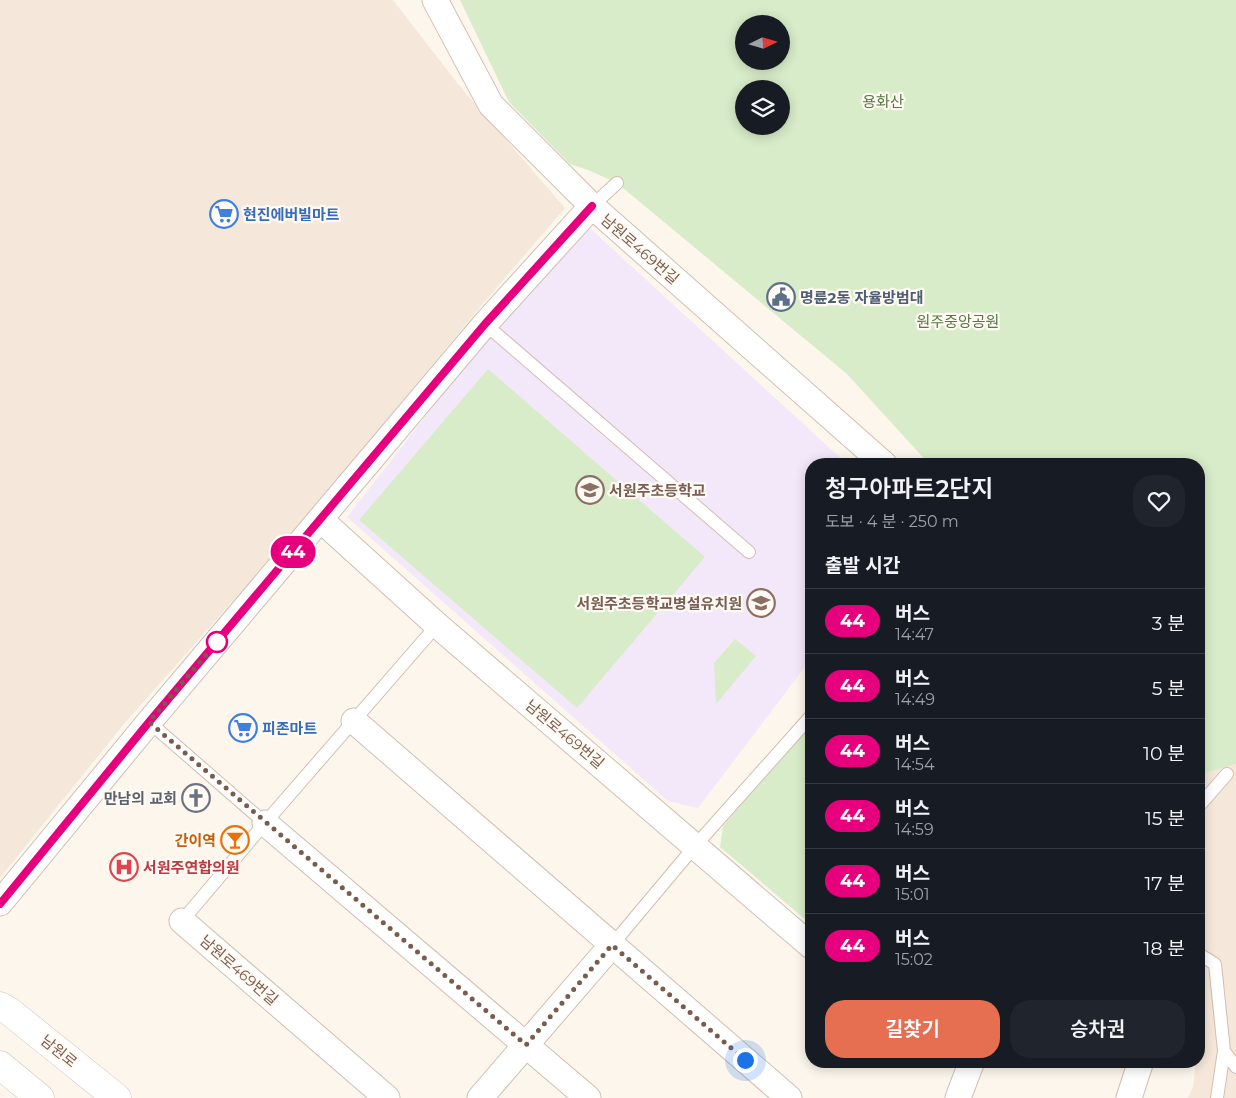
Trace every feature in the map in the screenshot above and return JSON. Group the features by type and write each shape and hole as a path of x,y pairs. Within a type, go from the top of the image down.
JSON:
{"street":[{"name":"남원로469번길","path":"435,0 491,105 592,206 877,458"},
{"path":"0,904 149,722 485,324 592,206"},
{"name":"남원로469번길","path":"321,520 437,625 805,941"},
{"path":"354,721 789,1098"},
{"path":"265,823 588,1098"},
{"name":"남원로469번길","path":"182,921 387,1098"},
{"path":"480,1098 612,945"},
{"name":"남원로","path":"0,1006 9,1011 117,1098"},
{"path":"0,1065 40,1098"},
{"path":"958,1098 969,1068"},
{"path":"1129,1098 1138,1068"}],"lane":[{"path":"592,206 617,183"},
{"path":"485,324 749,552"},
{"path":"182,921 437,625"},
{"path":"149,722 265,823"},
{"path":"612,945 695,846 805,723"},
{"path":"1205,799 1227,774"},
{"path":"1205,958 1215,964 1224,1051 1217,1098"},
{"path":"1224,1051 1236,1067"}],"shaded area":[{"path":"0,0 393,0 458,84 565,208 481,306 307,517 123,725 0,878"},
{"name":"서원주초등학교","path":"581,220 840,458 805,458 805,667 698,808 668,801 347,517"},
{"path":"1236,764 1236,1098 1188,1098 1193,1087 1195,1068 1205,1068 1205,773"}],"green space":[{"name":"용화산","path":"460,0 1236,0 1236,764 1205,773 1205,458 924,458 847,374 617,183 570,164 509,102"},
{"path":"488,369 705,557 577,708 359,520"},
{"path":"735,639 756,656 716,704 714,663"},
{"path":"805,730 805,919 720,847 723,826"}],"bus line":[{"name":"44","path":"0,904 149,722 485,324 592,206"}],"place":[{"name":"현진에버빌마트","path":"224,214"},
{"name":"명륜2동 자율방범대","path":"781,297"},
{"name":"서원주초등학교","path":"590,490"},
{"name":"서원주초등학교병설유치원","path":"761,603"},
{"name":"피존마트","path":"243,728"},
{"name":"만남의 교회","path":"196,798"},
{"name":"간이역","path":"235,840"},
{"name":"서원주연합의원","path":"124,867"}],"route":[{"path":"217,642 223,635 149,722 526,1045 612,945 745,1060"}],"park label":[{"name":"원주중앙공원","path":"958,321"}]}
